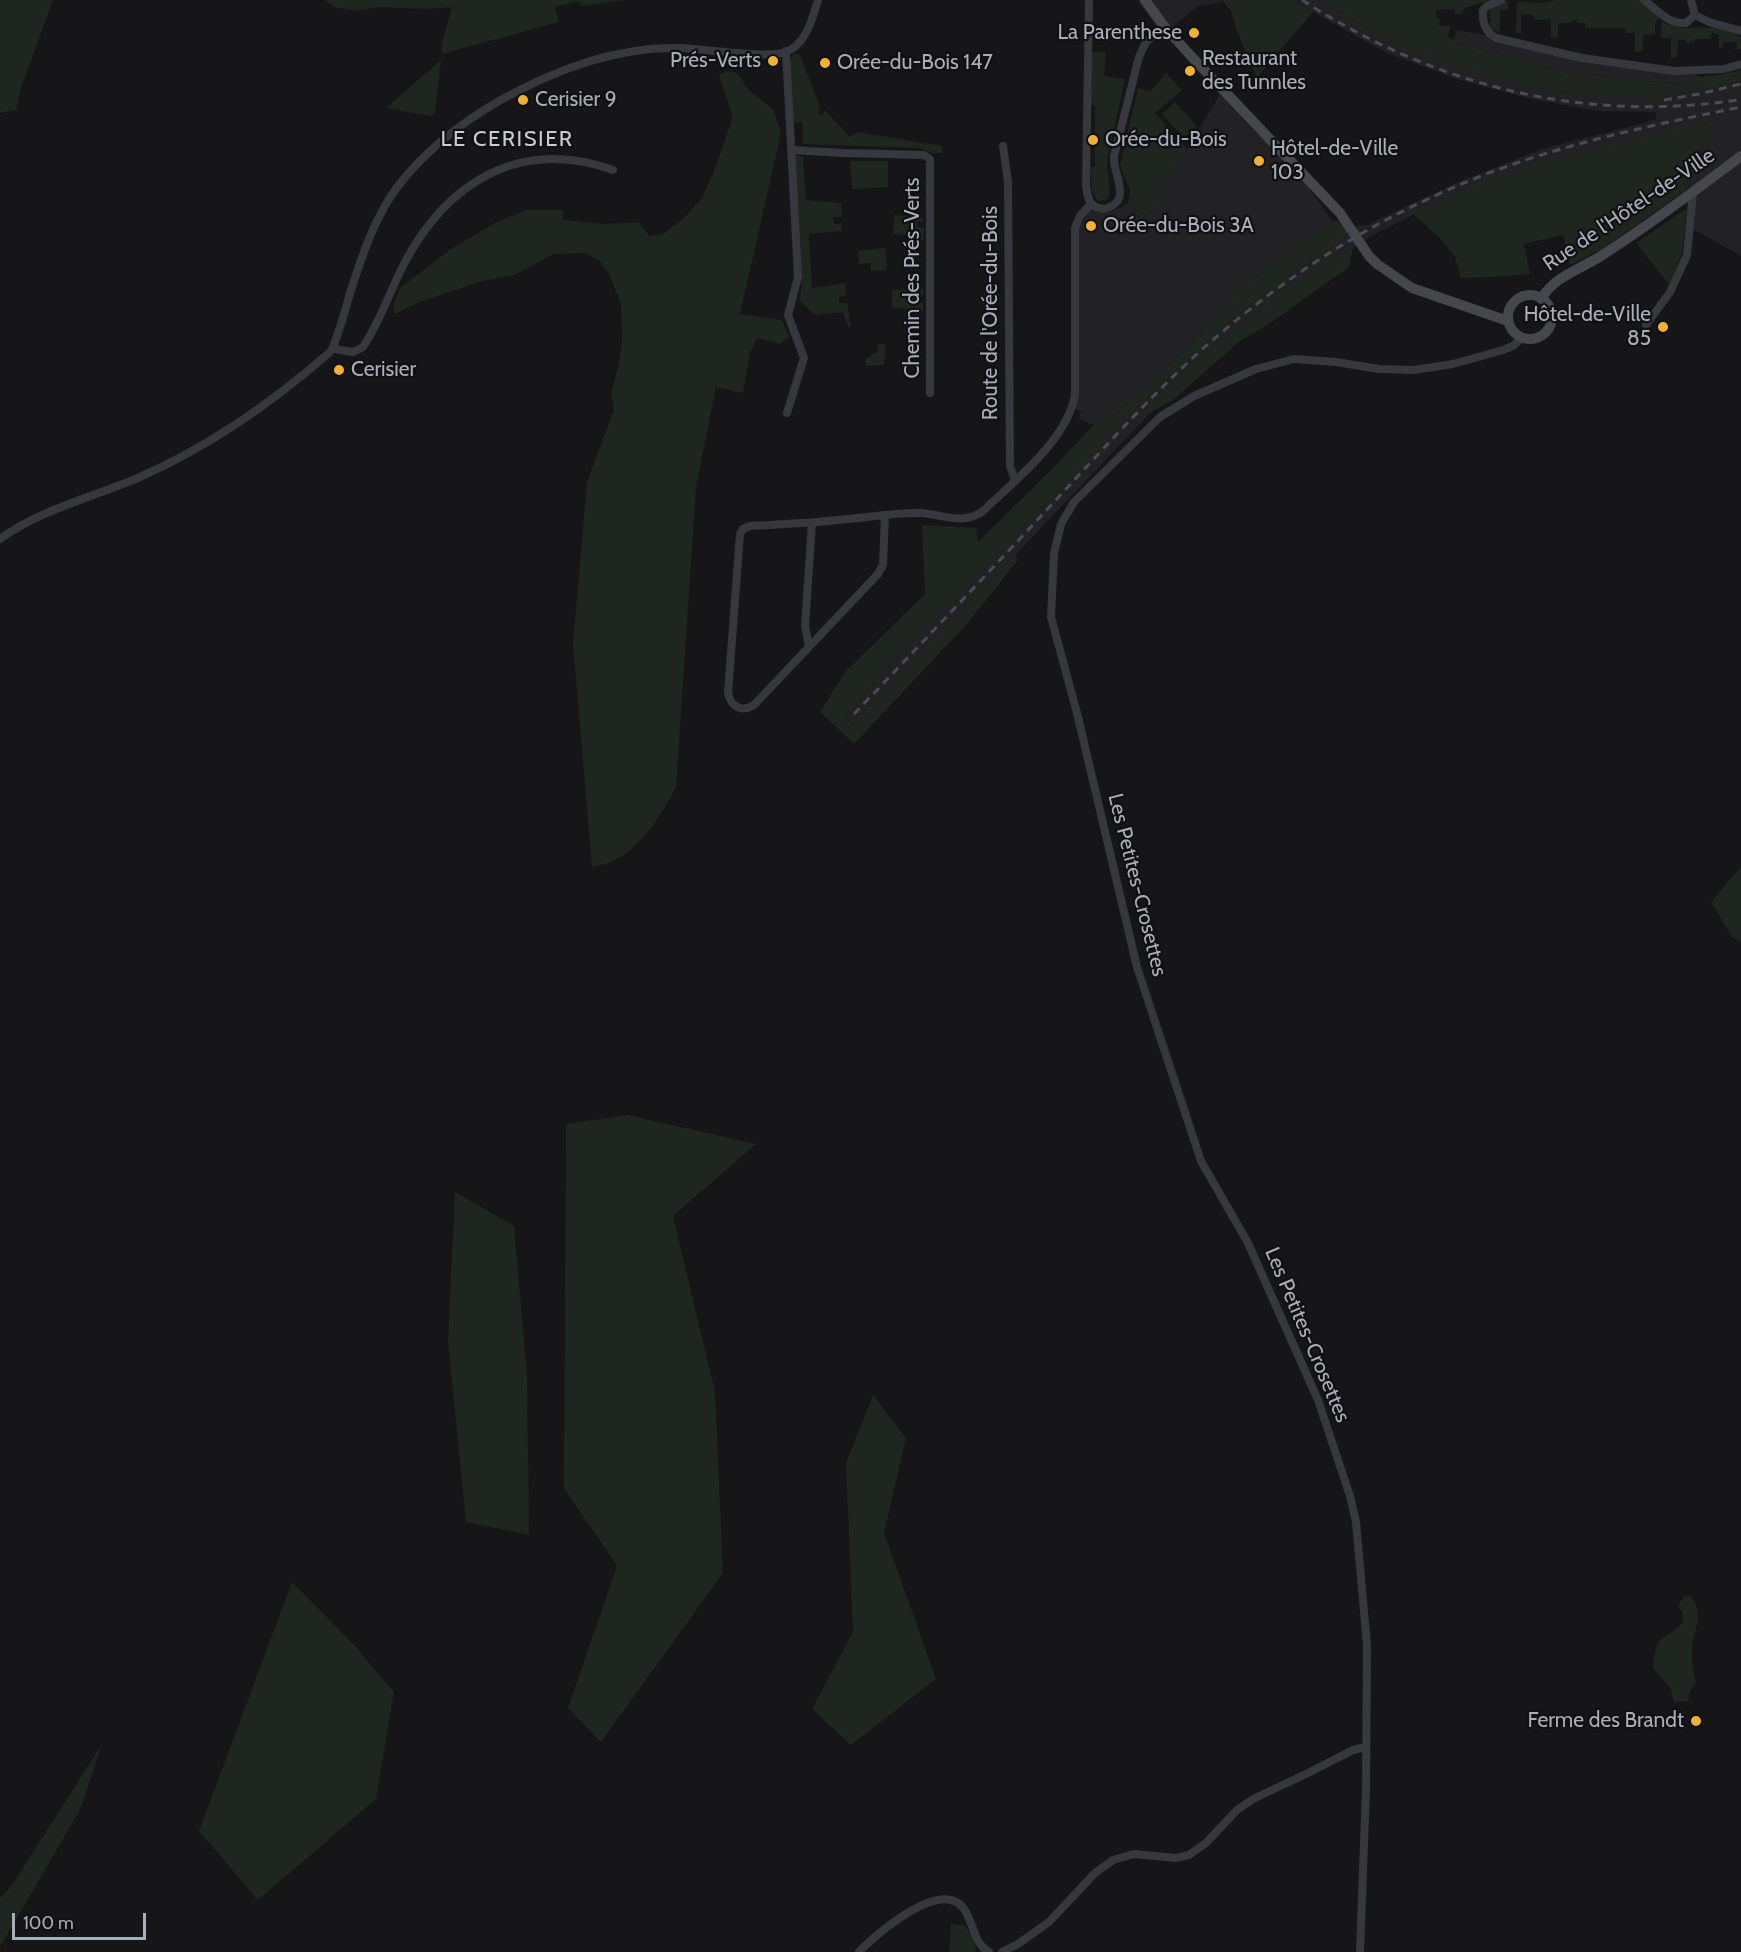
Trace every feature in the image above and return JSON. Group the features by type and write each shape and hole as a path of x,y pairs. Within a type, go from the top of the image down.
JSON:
{"main road":[{"path":"1145,0 1164,26 1340,213 1377,264 1412,288 1508,321"},
{"name":"Rue de l'Hôtel-de-Ville","path":"1541,298 1557,280 1599,257 1693,193 1741,156"},
{"path":"1531,295 1541,298 1550,308 1550,326 1547,331 1536,338 1522,338 1512,330 1508,321 1509,310 1515,301 1531,295"}],"street":[{"path":"0,540 28,521 136,478 201,447 268,401 334,349 363,253 397,187 420,160 461,124 533,83 596,58 625,52 665,49 703,49 769,55 786,51 797,45 804,36 813,19 818,0"},
{"path":"1089,0 1086,185 1091,204 1097,208 1114,205 1118,200 1120,191 1113,156 1138,57 1146,42 1164,26"},
{"path":"1501,0 1483,10 1486,31 1496,38 1582,58 1675,71 1724,69 1741,64"},
{"path":"1644,0 1664,18 1678,23 1686,23 1695,15"},
{"path":"1691,0 1695,15 1708,22 1741,31"},
{"path":"786,51 798,277 789,315 804,358 788,414"},
{"name":"Route de l'Orée-du-Bois","path":"1003,146 1008,182 1010,466 1015,480"},
{"name":"Chemin des Prés-Verts","path":"790,150 924,155 930,159 930,393"},
{"path":"334,349 353,352 363,347 404,263 419,239 442,209 473,183 503,168 543,160 574,160 613,170"},
{"path":"1646,325 1670,292 1687,255 1693,193"},
{"path":"885,515 883,559 881,570 876,577 752,707 741,709 730,701 728,681 741,532 750,526 812,523 885,515 921,513 956,519 974,517 1015,480 1060,432 1074,402 1076,377 1076,228 1080,216 1091,204"},
{"name":"Les Petites-Crosettes","path":"1360,1952 1367,1644 1356,1522 1350,1496 1318,1400 1248,1243 1201,1161 1137,967 1077,713 1051,617 1054,554 1061,524 1074,502 1160,417 1194,396 1256,369 1294,359 1336,362 1379,369 1414,370 1453,364 1503,350 1517,344 1522,338"},
{"path":"809,646 806,626 812,523"},
{"path":"1002,1952 1018,1944 1049,1922 1095,1873 1113,1860 1134,1854 1176,1858 1189,1855 1206,1843 1237,1810 1253,1799 1353,1750 1366,1747"},
{"path":"859,1952 882,1931 907,1914 925,1904 944,1899 953,1900 964,1908 978,1941 989,1952"}],"shaded area":[{"path":"0,0 53,0 21,88 16,110 0,113"},
{"path":"325,0 626,0 581,6 579,1 555,7 559,22 442,54 442,43 452,7 428,9 380,7 356,11 334,7"},
{"path":"1137,0 1222,0 1222,2 1198,6 1163,35"},
{"path":"1222,0 1294,0 1313,12 1257,78 1231,11"},
{"path":"1294,0 1319,0 1379,35 1532,87 1598,97 1658,98 1741,81 1741,256 1686,225 1691,168 1715,120 1469,187 1371,236 1281,296 1235,330 1189,372 854,725 844,716 1102,442 1232,320 1293,273 1342,240 1358,225 1365,226 1456,183 1542,149 1655,120 1657,112 1597,111 1528,98 1459,80 1387,53"},
{"path":"1319,0 1491,0 1465,8 1462,14 1455,14 1455,9 1436,10 1439,26 1451,26 1448,37 1454,39 1454,42 1563,72 1694,86 1697,77 1741,70 1741,81 1659,98 1598,97 1532,87 1446,62 1379,35"},
{"path":"1556,0 1638,0 1661,17 1655,22 1655,34 1643,35 1643,51 1635,52 1635,33 1626,33 1626,28 1585,28 1585,23 1577,23 1577,20 1570,21 1570,23 1558,23 1558,38 1551,37 1551,19 1534,20 1534,15 1521,14 1521,33 1516,33 1517,1 1542,3"},
{"path":"1508,1 1508,10 1500,10 1500,32 1491,29 1489,12 1491,8"},
{"path":"1661,21 1680,27 1712,28 1732,32 1741,38 1741,49 1734,49 1737,47 1736,42 1723,42 1723,48 1719,48 1719,35 1712,33 1711,39 1695,39 1695,42 1686,43 1686,40 1678,40 1677,58 1671,57 1671,38 1661,38"},
{"path":"1456,30 1488,36 1559,56 1697,72 1697,82 1694,86 1563,72 1454,42"},
{"path":"1092,52 1106,52 1104,76 1125,79 1107,162 1109,197 1098,201 1092,192 1090,167 1095,166 1095,105 1089,105"},
{"path":"794,53 800,55 820,107 818,114 822,116 825,110 850,137 858,132 942,146 942,153 931,153 921,148 803,144 802,122 792,123 789,77"},
{"path":"441,60 435,114 431,116 386,108"},
{"path":"726,71 736,72 750,91 773,109 781,133 740,314 782,320 789,337 780,344 757,338 750,353 743,393 716,387 696,487 676,787 665,808 635,846 613,861 592,867 573,644 587,482 614,410 611,393 622,342 621,304 610,276 600,261 585,253 553,254 515,275 482,281 417,303 395,314 393,305 399,289 451,249 495,223 526,210 563,210 563,220 605,224 639,222 649,236 663,234 683,219 702,198 715,169 733,117 719,76"},
{"path":"1166,73 1182,90 1155,113 1187,149 1160,189 1166,197 1146,216 1128,203 1130,190 1120,166 1138,88 1151,91"},
{"path":"1220,94 1257,134 1265,126 1334,223 1243,286 1200,337 1105,424 1099,419 1094,425 1079,419 1081,411 1076,409 1079,386 1078,228 1092,207 1113,211 1128,203 1146,216 1160,189"},
{"path":"1175,102 1197,126 1184,138 1162,114"},
{"path":"1715,120 1691,168 1689,186 1685,191 1602,249 1570,265 1563,235 1524,244 1530,274 1461,278 1455,257 1441,239 1413,214 1469,187 1557,158"},
{"path":"794,156 803,156 806,200 841,203 842,217 833,217 834,224 842,224 842,231 809,234 812,288 845,283 846,296 839,297 839,303 847,303 851,326 848,327 843,312 815,315 799,300 802,286"},
{"path":"850,161 888,161 888,187 852,189"},
{"path":"1687,208 1682,253 1669,284 1636,243"},
{"path":"894,215 923,218 923,222 918,221 917,227 924,228 923,241 918,240 918,236 893,234"},
{"path":"1337,220 1350,231 1342,240 1293,273 1232,320 1136,408 882,674 844,716 853,725 1014,555 1018,560 968,623 854,744 820,712 845,672 925,594 922,525 976,528 978,542 1099,419 1105,424 1200,337 1243,286"},
{"path":"1353,247 1349,267 1266,326 1240,341 1173,400 1146,415 1236,329"},
{"path":"885,248 887,270 871,271 870,263 859,264 858,251"},
{"path":"923,289 924,295 918,295 918,303 923,303 923,312 892,307 892,290"},
{"path":"878,344 886,344 884,365 866,366 865,359 877,352"},
{"path":"1741,868 1741,942 1732,937 1711,902"},
{"path":"628,1115 756,1144 673,1216 715,1392 723,1573 601,1742 568,1708 617,1566 564,1488 566,1124"},
{"path":"455,1192 514,1226 527,1375 529,1535 466,1522 448,1341"},
{"path":"873,1395 906,1438 884,1533 936,1679 851,1745 812,1709 853,1632 846,1463"},
{"path":"292,1582 353,1644 394,1692 376,1799 258,1900 199,1831"},
{"path":"1684,1596 1691,1596 1698,1616 1692,1652 1696,1682 1690,1691 1688,1701 1674,1702 1671,1689 1653,1668 1660,1640 1683,1623 1683,1613 1678,1606"},
{"path":"102,1744 80,1810 0,1947 0,1898 10,1888"},
{"path":"951,1924 965,1925 975,1943 976,1952 949,1952"}],"railway":[{"path":"1302,0 1353,30 1404,55 1457,75 1511,91 1567,101 1623,106 1680,106 1738,100"},
{"path":"1664,100 1741,84"},
{"path":"854,714 1161,388 1224,330 1307,267 1397,214 1504,167 1621,133 1741,107"}],"place":[{"name":"La Parenthese","path":"1194,33"},
{"name":"Prés-Verts","path":"773,61"},
{"name":"Orée-du-Bois 147","path":"825,63"},
{"name":"Restaurant des Tunnles","path":"1190,71"},
{"name":"Cerisier 9","path":"523,100"},
{"name":"Orée-du-Bois","path":"1093,140"},
{"name":"Hôtel-de-Ville 103","path":"1259,161"},
{"name":"Orée-du-Bois 3A","path":"1091,226"},
{"name":"Hôtel-de-Ville 85","path":"1663,327"},
{"name":"Cerisier","path":"339,370"},
{"name":"Ferme des Brandt","path":"1696,1721"}],"district":[{"name":"LE CERISIER","path":"507,140"}]}
